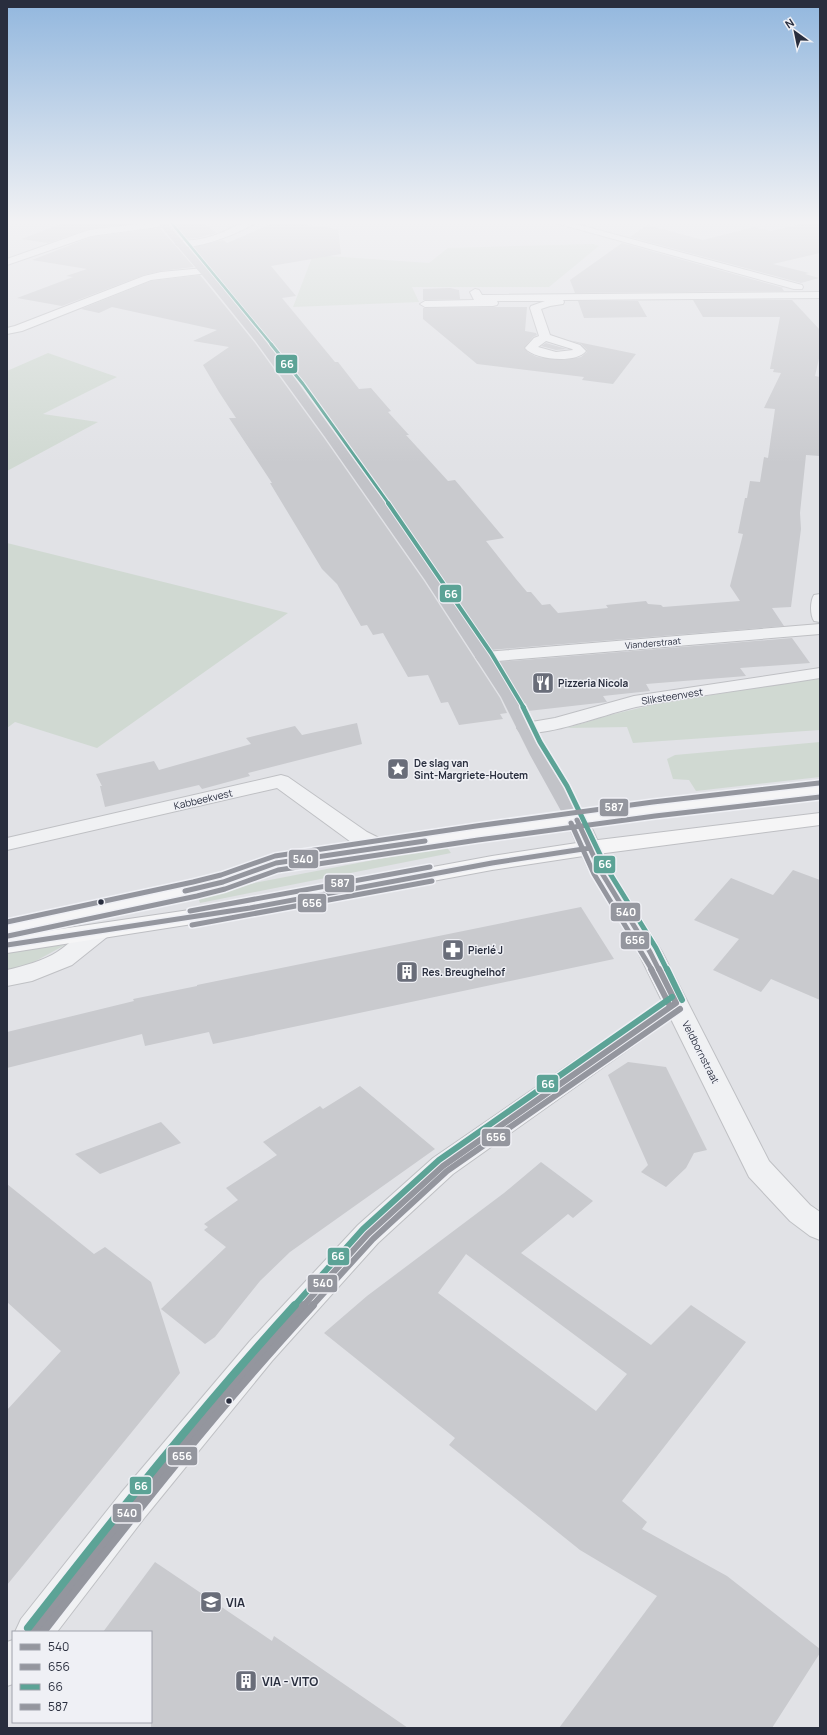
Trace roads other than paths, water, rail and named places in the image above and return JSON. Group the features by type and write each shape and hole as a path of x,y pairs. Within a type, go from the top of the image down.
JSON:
{"main road":[{"path":"7,929 223,882 276,863 577,820 820,790"},
{"path":"7,945 250,908 492,863 590,848 820,819"}],"street":[{"path":"7,331 18,329 89,301"},
{"path":"228,301 297,388 393,522 485,657 511,699 527,728 534,745 561,789 577,820"},
{"path":"425,304 689,301"},
{"path":"545,337 535,308 548,302"},
{"path":"820,599 820,617"},
{"name":"Vianderstraat","path":"485,657 820,629"},
{"name":"Sliksteenvest","path":"527,728 556,723 634,702 820,673"},
{"name":"Kabbeekvest","path":"7,844 281,781 359,837 381,848"},
{"name":"Veldbornstraat","path":"577,820 600,870 650,952 759,1169 800,1213 820,1228"},
{"path":"7,978 23,975 64,959 99,932"},
{"path":"35,1631 133,1505 261,1351 368,1234 442,1166 676,1003"}],"place":[{"name":"Pizzeria Nicola","path":"543,683"},
{"name":"De slag van Sint-Margriete-Houtem","path":"398,769"},
{"name":"Pierlé J","path":"453,950"},
{"name":"Res. Breughelhof","path":"407,972"},
{"name":"VIA","path":"211,1602"},
{"name":"VIA - VITO","path":"246,1681"}]}
